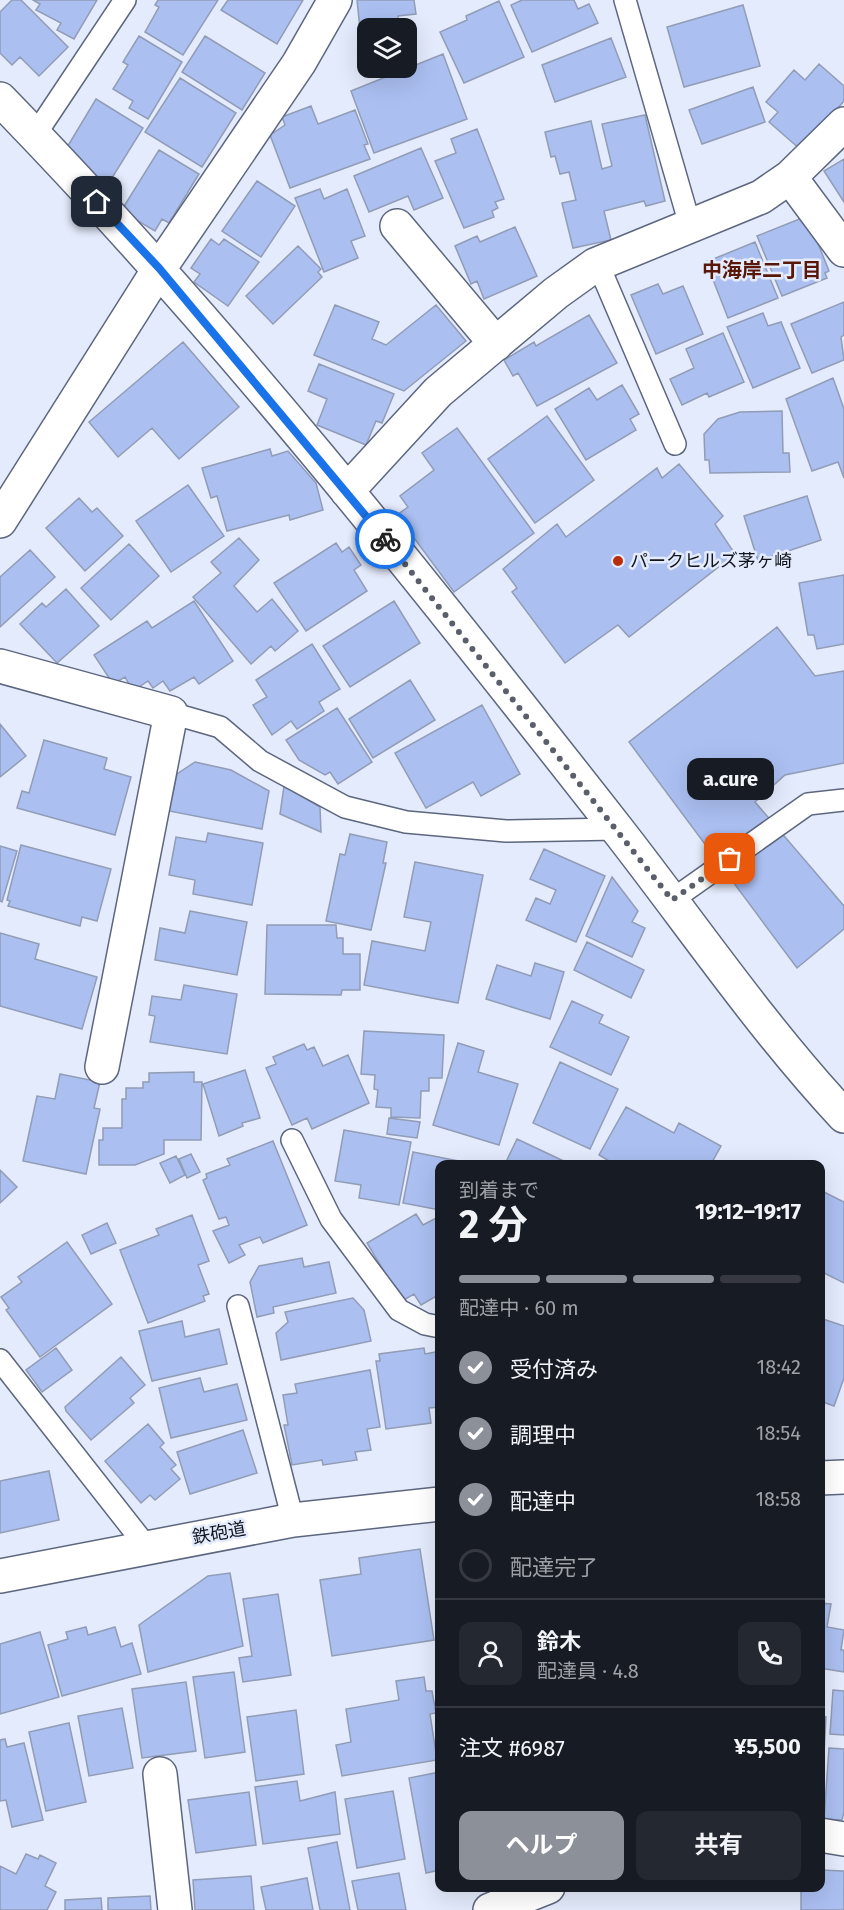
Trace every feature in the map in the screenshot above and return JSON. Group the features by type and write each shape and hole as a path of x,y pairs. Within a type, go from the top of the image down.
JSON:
{"street":[{"path":"0,521 159,268 299,63 335,0"},
{"path":"0,99 159,268 347,491 617,829 804,1072 844,1116"},
{"path":"347,491 438,392 556,293 598,264 761,197 790,177 844,124"},
{"path":"790,177 844,250"},
{"path":"397,226 496,344"},
{"path":"0,666 171,713 102,1067"},
{"path":"825,1478 844,1477"},
{"name":"鉄砲道","path":"0,1576 146,1546 293,1520 435,1505"},
{"path":"160,1774 175,1910"},
{"path":"825,1836 844,1839"},
{"path":"502,1900 530,1892"}],"lane":[{"path":"35,135 124,0"},
{"path":"625,0 690,225"},
{"path":"598,264 675,444"},
{"path":"171,713 220,727 260,761 345,807 406,822 506,831 617,829"},
{"path":"672,900 808,804 844,800"},
{"path":"292,1140 331,1219 399,1310 435,1326"},
{"path":"238,1306 293,1520"},
{"path":"0,1360 146,1546"}],"building":[{"path":"12,0 21,0 68,47 39,76 20,57 12,65 0,53 0,12"},
{"path":"33,0 97,0 74,39 57,30 61,23 36,10 40,4"},
{"path":"158,0 218,0 183,55 145,32 159,7 155,5"},
{"path":"228,0 303,0 277,44 221,10"},
{"path":"357,0 414,0 416,14 398,16 398,18 359,18"},
{"path":"522,0 574,0 578,9 589,4 598,23 532,52 511,5"},
{"path":"499,1 524,57 464,83 440,32 467,20 466,16"},
{"path":"743,5 760,66 684,87 667,27"},
{"path":"139,36 182,62 148,119 129,108 133,101 113,89 128,65 123,62"},
{"path":"205,36 265,73 242,110 182,72"},
{"path":"611,38 626,77 555,102 542,65"},
{"path":"443,54 467,119 374,153 351,91 383,78 417,78 417,64"},
{"path":"819,64 844,86 844,101 801,150 769,122 778,112 766,102 794,70 805,80"},
{"path":"180,78 236,113 202,167 145,132"},
{"path":"753,87 765,122 702,144 689,110"},
{"path":"96,99 143,128 107,186 92,177 66,149"},
{"path":"311,106 318,124 355,110 368,144 364,145 370,159 290,188 270,135 285,125 282,117"},
{"path":"645,115 665,201 646,206 644,201 604,211 611,240 573,248 562,203 576,200 569,172 560,174 555,156 551,157 545,132 591,121 602,169 612,166 602,124"},
{"path":"477,129 504,199 495,202 498,208 492,211 494,217 464,228 435,161 456,153 451,139"},
{"path":"421,148 443,198 414,210 408,196 369,212 354,176"},
{"path":"159,150 199,174 169,223 162,219 155,231 121,211"},
{"path":"844,159 844,202 824,171"},
{"path":"257,181 295,206 261,257 222,231"},
{"path":"320,189 324,199 347,189 365,236 351,241 358,258 324,272 295,198"},
{"path":"807,216 829,271 825,273 827,278 782,296 757,236"},
{"path":"515,227 537,276 484,299 477,281 471,284 455,246 477,236 480,242"},
{"path":"211,239 219,245 224,239 259,262 228,306 194,282 200,274 191,268"},
{"path":"755,242 778,298 728,318 706,262"},
{"path":"298,246 321,269 318,272 322,277 273,324 246,296"},
{"path":"658,284 663,294 683,286 703,334 656,354 631,295"},
{"path":"844,302 844,335 841,337 844,360 812,373 791,324"},
{"path":"335,305 379,322 372,339 386,345 436,305 466,341 404,391 314,355"},
{"path":"763,313 768,326 781,322 800,368 753,388 727,327"},
{"path":"589,315 617,363 537,406 518,373 513,376 504,360 534,342 536,346"},
{"path":"723,333 744,382 709,397 707,393 682,405 670,379 694,368 686,349"},
{"path":"183,342 239,407 179,459 152,428 118,457 89,422"},
{"path":"319,364 394,394 382,423 376,421 366,445 317,425 327,399 308,391"},
{"path":"833,378 844,409 844,478 838,462 812,471 786,399"},
{"path":"622,385 639,414 630,419 636,430 586,460 555,409 589,388 597,400"},
{"path":"782,411 783,453 789,453 790,472 710,473 709,460 705,460 704,434 718,419 740,412"},
{"path":"547,416 594,480 535,523 488,459"},
{"path":"457,428 534,533 454,592 397,515 408,507 400,496 434,470 422,453"},
{"path":"270,449 272,456 288,451 316,483 323,510 290,520 289,515 227,531 217,496 211,498 202,468"},
{"name":"パークヒルズ茅ヶ崎","path":"679,464 723,516 715,524 735,554 629,637 618,625 565,663 512,592 517,588 503,569 557,524 566,537 657,468 662,478"},
{"path":"188,485 224,536 171,572 136,521"},
{"path":"807,496 821,540 758,561 744,516"},
{"path":"79,498 92,512 97,508 123,536 85,571 46,528"},
{"path":"239,538 259,560 234,586 257,612 272,599 298,631 275,651 271,646 251,664 193,597 221,573 211,562"},
{"path":"336,543 342,552 349,547 361,565 354,570 367,591 306,631 274,583"},
{"path":"129,544 159,576 111,620 81,588"},
{"path":"30,550 55,577 0,627 0,577"},
{"path":"844,575 844,644 817,649 814,635 808,635 799,583"},
{"path":"66,589 99,626 57,663 20,624 42,603 46,607"},
{"path":"194,601 233,661 199,684 194,677 170,691 163,681 153,688 148,681 133,691 125,677 113,684 94,655 147,621 152,628"},
{"path":"394,601 420,643 350,687 323,646"},
{"path":"777,627 815,676 844,671 844,763 785,775 755,802 844,906 844,929 797,968 629,742"},
{"path":"312,644 340,689 319,702 324,711 297,729 291,721 272,735 253,705 267,697 256,680"},
{"path":"410,680 435,720 373,758 349,719"},
{"path":"482,705 520,774 481,796 473,782 426,808 395,753"},
{"path":"337,708 372,762 338,784 330,772 325,775 299,760 286,740"},
{"path":"0,724 26,756 0,777"},
{"path":"44,740 107,758 104,769 131,777 115,835 17,808 22,791 29,793"},
{"path":"195,762 231,770 269,791 262,829 169,811 177,774"},
{"path":"284,786 320,807 321,832 280,814"},
{"path":"208,833 263,843 252,905 193,894 195,880 169,875 176,837 206,842"},
{"path":"350,834 387,842 383,863 386,863 371,930 326,921 340,854 345,855"},
{"path":"21,845 111,869 97,921 82,917 80,926 8,906 10,901 7,900"},
{"path":"0,846 17,851 2,902 0,901"},
{"path":"544,849 605,876 576,942 526,920 536,898 550,904 556,890 530,879"},
{"path":"415,862 483,875 458,1003 364,985 372,941 425,951 431,922 404,917"},
{"path":"612,877 638,911 632,922 645,928 632,957 586,936"},
{"path":"190,911 247,922 237,975 155,960 160,928 185,933"},
{"path":"267,925 336,925 337,938 343,938 343,954 360,954 360,990 342,990 341,995 265,994"},
{"path":"0,933 39,944 35,959 97,977 82,1029 0,1006"},
{"path":"587,942 644,970 631,998 574,970"},
{"path":"535,963 564,972 550,1019 486,999 497,965 531,976"},
{"path":"184,985 237,994 227,1054 150,1042 155,1016 149,1015 152,996 181,1000"},
{"path":"572,1001 603,1015 599,1023 629,1037 611,1075 550,1047"},
{"path":"364,1031 444,1035 442,1078 429,1078 429,1091 421,1091 420,1118 391,1117 391,1108 376,1107 378,1090 374,1089 375,1075 361,1074"},
{"path":"458,1043 484,1051 478,1072 518,1084 499,1145 433,1125"},
{"path":"304,1044 307,1050 314,1047 323,1066 348,1055 369,1103 312,1129 307,1118 292,1125 266,1068 276,1064 273,1057"},
{"path":"560,1062 618,1089 590,1149 533,1123"},
{"path":"245,1070 260,1118 242,1123 243,1126 219,1136 203,1084"},
{"path":"194,1072 194,1082 202,1082 201,1140 164,1140 164,1154 135,1165 99,1165 99,1140 103,1140 103,1128 122,1128 122,1099 126,1099 126,1088 143,1088 143,1082 149,1082 149,1073"},
{"path":"60,1074 100,1082 94,1108 100,1109 86,1174 23,1161 37,1096 55,1099"},
{"path":"626,1107 674,1133 679,1123 721,1146 713,1160 607,1160 599,1155"},
{"path":"389,1118 420,1122 417,1138 387,1134"},
{"path":"344,1130 411,1142 399,1205 359,1198 361,1185 335,1181"},
{"path":"517,1139 562,1160 507,1160"},
{"path":"273,1141 307,1225 263,1243 260,1237 239,1245 245,1255 229,1263 213,1231 229,1225 226,1217 219,1219 203,1180 207,1178 206,1174 230,1165 227,1159"},
{"path":"413,1152 454,1160 435,1160 435,1209 403,1203"},
{"path":"191,1154 200,1172 187,1178 179,1159"},
{"path":"176,1156 185,1175 170,1183 160,1163"},
{"path":"0,1170 17,1187 0,1203"},
{"path":"825,1192 844,1202 844,1283 825,1274"},
{"path":"416,1214 423,1225 435,1219 435,1297 421,1305 414,1294 402,1301 367,1243"},
{"path":"192,1215 209,1261 198,1265 209,1294 203,1296 205,1301 148,1323 120,1250 159,1235 156,1229"},
{"path":"107,1223 116,1243 91,1254 82,1235"},
{"path":"67,1242 112,1304 40,1357 6,1310 9,1308 1,1297 22,1282 18,1277"},
{"path":"302,1258 304,1267 329,1262 336,1293 273,1307 274,1313 257,1317 250,1282 259,1266"},
{"path":"353,1298 364,1310 371,1341 281,1360 276,1333 288,1322 285,1312"},
{"path":"825,1320 844,1326 844,1378 834,1406 825,1403"},
{"path":"182,1321 185,1337 219,1329 227,1364 152,1381 139,1331"},
{"path":"56,1348 72,1370 42,1392 26,1370"},
{"path":"424,1348 425,1354 435,1352 435,1407 429,1408 431,1423 386,1429 376,1361 380,1361 379,1354"},
{"path":"121,1357 145,1385 130,1398 134,1403 91,1440 65,1407"},
{"path":"370,1370 380,1427 367,1429 371,1450 355,1452 357,1460 323,1465 322,1460 292,1465 284,1425 288,1425 283,1395 297,1393 295,1384"},
{"path":"200,1378 204,1392 237,1384 247,1420 171,1438 159,1388"},
{"path":"148,1424 164,1443 160,1447 176,1465 171,1469 180,1479 155,1500 150,1495 141,1503 105,1461"},
{"path":"243,1430 257,1473 190,1494 177,1452"},
{"path":"49,1471 59,1520 0,1533 0,1481"},
{"path":"420,1549 434,1640 332,1656 320,1580 361,1574 359,1558"},
{"path":"230,1573 243,1646 148,1672 139,1625 208,1576"},
{"path":"278,1594 291,1675 243,1682 239,1658 252,1656 243,1599"},
{"path":"825,1603 831,1604 827,1627 844,1630 841,1650 844,1650 844,1672 825,1669"},
{"path":"86,1627 88,1635 115,1627 121,1647 132,1643 141,1674 62,1696 48,1645 68,1639 66,1632"},
{"path":"40,1632 59,1697 0,1714 0,1644"},
{"path":"234,1672 245,1752 205,1758 193,1677"},
{"path":"424,1677 426,1691 432,1691 435,1713 430,1714 435,1760 342,1776 336,1745 351,1742 346,1709 399,1700 396,1681"},
{"path":"186,1682 196,1751 142,1758 132,1689"},
{"path":"833,1690 844,1691 844,1735 830,1734"},
{"path":"122,1708 133,1768 89,1776 78,1716"},
{"path":"296,1710 304,1774 256,1781 247,1717"},
{"path":"69,1723 86,1802 46,1811 29,1732"},
{"path":"5,1739 7,1747 24,1743 43,1820 12,1827 6,1800 0,1801 0,1740"},
{"path":"829,1748 844,1749 842,1820 825,1819"},
{"path":"435,1773 435,1871 426,1873 409,1778"},
{"path":"297,1781 300,1801 335,1792 340,1834 263,1844 255,1787"},
{"path":"393,1791 405,1859 357,1868 345,1799"},
{"path":"249,1792 256,1845 196,1853 188,1800"},
{"path":"337,1842 350,1910 320,1910 308,1848"},
{"path":"26,1854 38,1859 40,1855 56,1863 45,1886 56,1892 47,1910 0,1910 0,1866 16,1874"},
{"path":"825,1870 844,1871 844,1910 801,1910 801,1892 825,1892"},
{"path":"399,1873 406,1910 358,1910 352,1881"},
{"path":"251,1876 254,1910 195,1910 193,1880"},
{"path":"307,1878 313,1910 266,1910 261,1887"},
{"path":"150,1896 151,1910 108,1910 108,1898"},
{"path":"101,1898 102,1910 65,1910 65,1900"}],"way so far":[{"path":"385,539 672,900 730,859"}],"place":[{"name":"パークヒルズ茅ヶ崎","path":"618,561"},
{"name":"a.cure","path":"730,859"}],"district":[{"name":"中海岸二丁目","path":"762,270"}],"route":[{"path":"97,202 159,268 385,539"}]}
